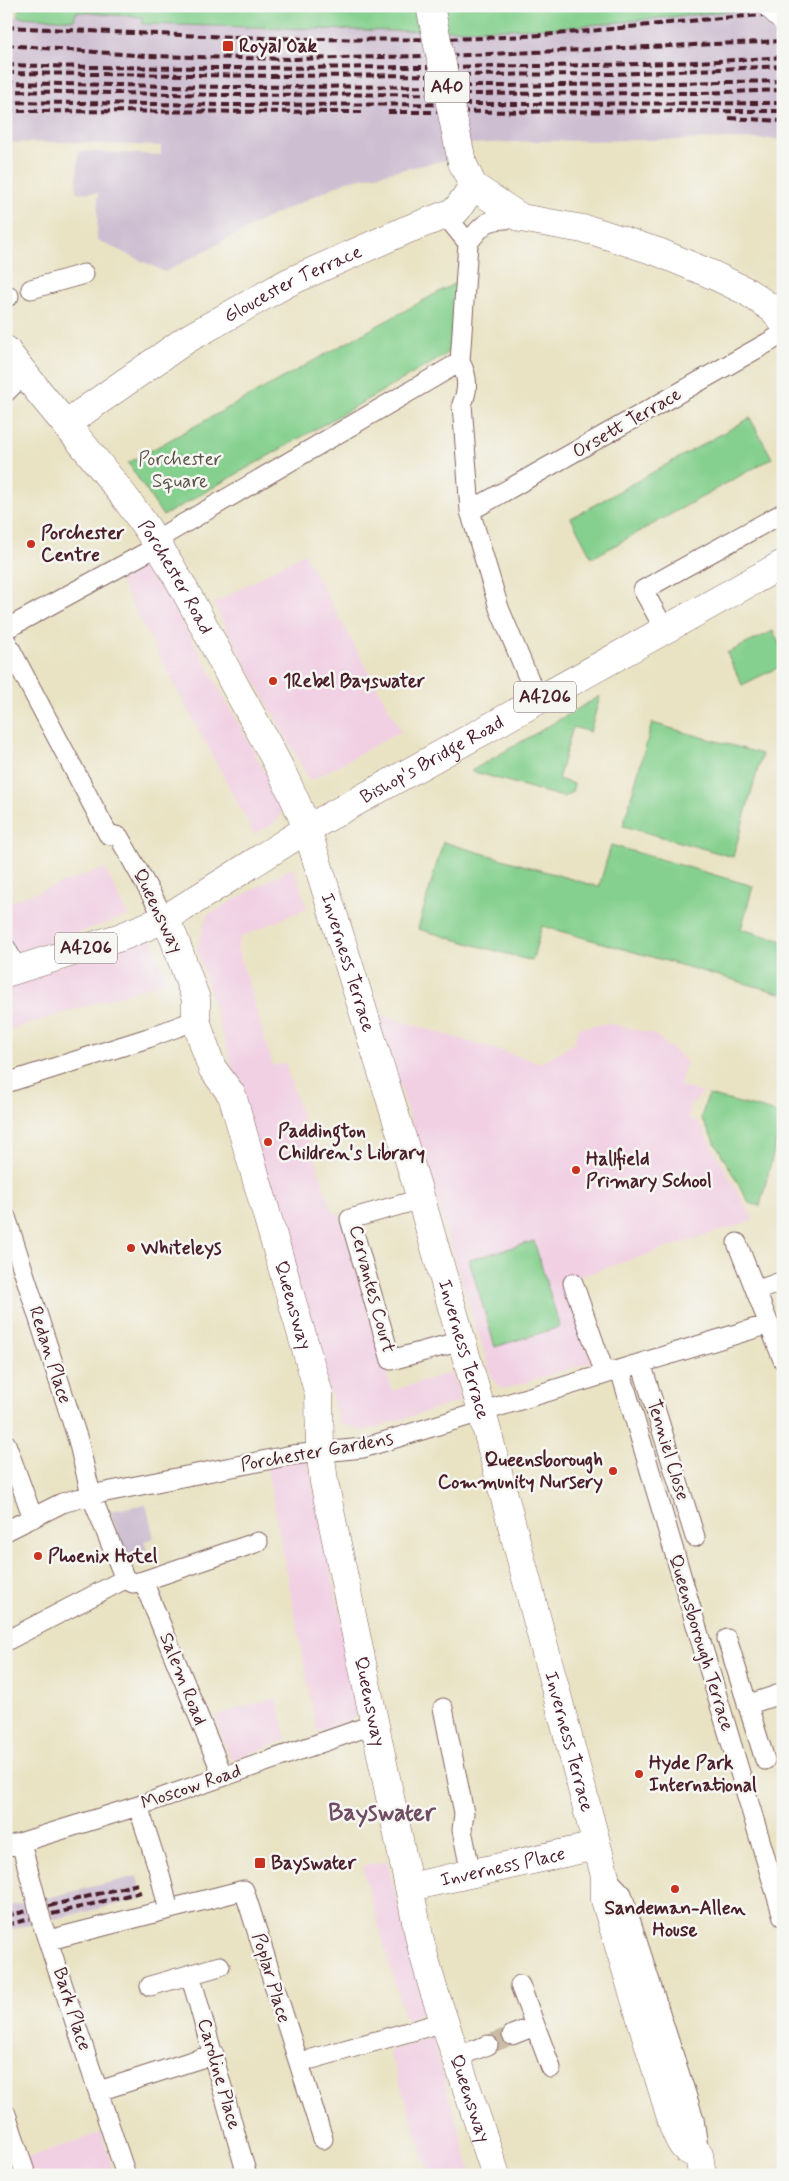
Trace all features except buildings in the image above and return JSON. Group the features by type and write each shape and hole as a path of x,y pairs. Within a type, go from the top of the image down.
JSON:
{"main road":[{"name":"A40","path":"430,6 468,174"},
{"path":"772,6 783,16"},
{"name":"Gloucester Terrace","path":"67,423 187,339 289,282 406,230 456,211 468,174"},
{"path":"468,174 521,218 594,231 658,252 746,291 781,320"},
{"name":"Porchester Road","path":"6,350 15,383 67,423 133,508 156,543 255,722 290,789 308,829"},
{"name":"Bishop's Bridge Road","path":"165,919 308,829 783,564"},
{"name":"Inverness Terrace","path":"308,829 421,1199 460,1341 482,1412 605,1876 605,1900 674,2128 683,2148 691,2153 700,2169"},
{"name":"A4206","path":"10,963 122,937 165,919"},
{"name":"Queensway","path":"165,919 174,938 196,999 196,1020 212,1068 232,1096 268,1213 280,1264 320,1394 320,1450 327,1495 421,1944 444,2022 496,2175"},
{"name":"Inverness Place","path":"410,1887 596,1846"}],"street":[{"path":"446,216 468,243"},
{"path":"462,404 466,394 467,373 460,362 468,243 481,226 487,222 521,218"},
{"path":"31,289 84,274"},
{"name":"Orsett Terrace","path":"470,511 781,320"},
{"path":"6,629 156,543 460,362"},
{"path":"439,375 455,390 462,404 470,511 499,608 538,701"},
{"path":"665,630 643,590 783,513"},
{"name":"Queensway","path":"6,641 108,834 120,838 165,919"},
{"path":"6,1083 148,1038 196,1020"},
{"name":"Cervantes Court","path":"421,1199 350,1219 392,1360 460,1341"},
{"name":"Redan Place","path":"6,1217 78,1440 91,1495 134,1580"},
{"path":"737,1243 783,1360"},
{"path":"756,1291 783,1281"},
{"name":"Queensborough Terrace","path":"573,1283 612,1372 783,1917"},
{"name":"Porchester Gardens","path":"6,1531 62,1503 91,1495 320,1450 343,1451 363,1448 769,1324"},
{"name":"Tenniel Close","path":"641,1363 695,1538"},
{"path":"6,1444 33,1518"},
{"path":"6,1641 134,1580 258,1542"},
{"name":"Salem Road","path":"134,1580 223,1776"},
{"path":"727,1639 765,1760"},
{"path":"747,1705 783,1693"},
{"path":"443,1708 464,1813 462,1830 471,1874"},
{"name":"Moscow Road","path":"14,1845 138,1806 375,1724"},
{"path":"138,1806 168,1906"},
{"name":"Bark Place","path":"14,1845 36,1899 45,1932 126,2175"},
{"name":"Poplar Place","path":"45,1932 244,1890 323,2139"},
{"path":"150,1986 220,1966"},
{"name":"Caroline Place","path":"190,1974 247,2175"},
{"path":"520,1985 550,2068"},
{"path":"312,2059 444,2022"},
{"path":"512,2035 535,2026"},
{"path":"456,2057 488,2045"},
{"path":"99,2091 214,2054"},
{"path":"6,2114 26,2175"}],"shaded area":[{"path":"783,8 783,139 535,141 444,145 447,160 347,181 265,219 165,272 97,240 98,193 76,192 79,151 161,155 161,146 64,142 6,143 6,16 74,20 76,12 143,17 142,24 393,31 559,28 737,9"},
{"path":"304,553 401,731 310,781 213,604"},
{"path":"151,563 278,796 280,817 275,823 254,834 119,580"},
{"path":"294,867 307,908 241,937 237,946 273,1066 285,1063 333,1214 339,1212 392,1391 452,1372 461,1401 364,1431 339,1423 197,949 207,915"},
{"path":"105,868 128,916 6,956 6,903"},
{"path":"152,938 166,981 6,1031 6,982"},
{"name":"Hallfield Primary School","path":"377,1014 541,1063 574,1043 579,1028 609,1023 655,1035 686,1061 680,1086 703,1093 690,1106 689,1119 697,1121 754,1220 565,1281 592,1362 503,1389 493,1380"},
{"path":"307,1458 362,1714 317,1732 267,1468"},
{"path":"146,1504 154,1538 144,1541 147,1550 126,1557 110,1511"},
{"path":"277,1697 286,1740 231,1760 214,1716"},
{"path":"387,1861 425,2012 405,2019 362,1867"},
{"path":"137,1876 142,1899 54,1919 46,1898"},
{"path":"25,1903 32,1924 6,1931 6,1907"},
{"path":"432,2038 472,2175 430,2175 389,2051"},
{"path":"102,2132 114,2175 29,2175 24,2159"}],"green space":[{"path":"19,6 750,6 753,9 559,28 393,31 142,24 142,17 76,12 74,20 18,17"},
{"name":"Porchester Square","path":"457,282 451,343 448,352 442,357 163,516 128,463"},
{"path":"750,418 772,458 592,558 571,518"},
{"path":"773,631 783,651 783,665 742,685 727,653"},
{"path":"600,696 590,732 573,727 558,779 574,784 572,792 563,797 471,771"},
{"path":"652,723 762,754 733,857 623,826"},
{"path":"443,842 599,887 611,845 753,886 741,929 783,941 783,994 542,926 532,961 418,929"},
{"path":"708,1095 783,1114 760,1206 749,1203 701,1118"},
{"path":"534,1241 560,1327 495,1347 469,1260"}],"tunnel":[{"path":"488,2045 512,2035"}],"railway":[{"path":"6,27 256,38 444,39 541,35 783,14"},
{"path":"6,45 147,56 295,59 468,55 783,41"},
{"path":"6,65 209,68 505,66 644,64 783,57"},
{"path":"6,73 280,76 615,74 783,66"},
{"path":"6,83 226,87 504,86 783,81"},
{"path":"6,91 226,95 702,93 783,90"},
{"path":"6,102 226,105 783,103"},
{"path":"6,111 363,112"},
{"path":"388,112 783,111"},
{"path":"729,118 783,121"},
{"path":"49,1906 138,1884"},
{"path":"52,1914 141,1892"},
{"path":"6,1916 27,1911"},
{"path":"6,1925 30,1919"}],"place":[{"name":"Royal Oak","path":"228,46"},
{"name":"Porchester Centre","path":"31,544"},
{"name":"1Rebel Bayswater","path":"273,681"},
{"name":"Paddington Children's Library","path":"268,1142"},
{"name":"Hallfield Primary School","path":"576,1170"},
{"name":"Whiteleys","path":"131,1248"},
{"name":"Queensborough Community Nursery","path":"613,1471"},
{"name":"Phoenix Hotel","path":"38,1556"},
{"name":"Hyde Park International","path":"639,1774"},
{"name":"Bayswater","path":"260,1863"},
{"name":"Sandeman-Allen House","path":"675,1889"}],"district":[{"name":"Bayswater","path":"382,1813"}]}
